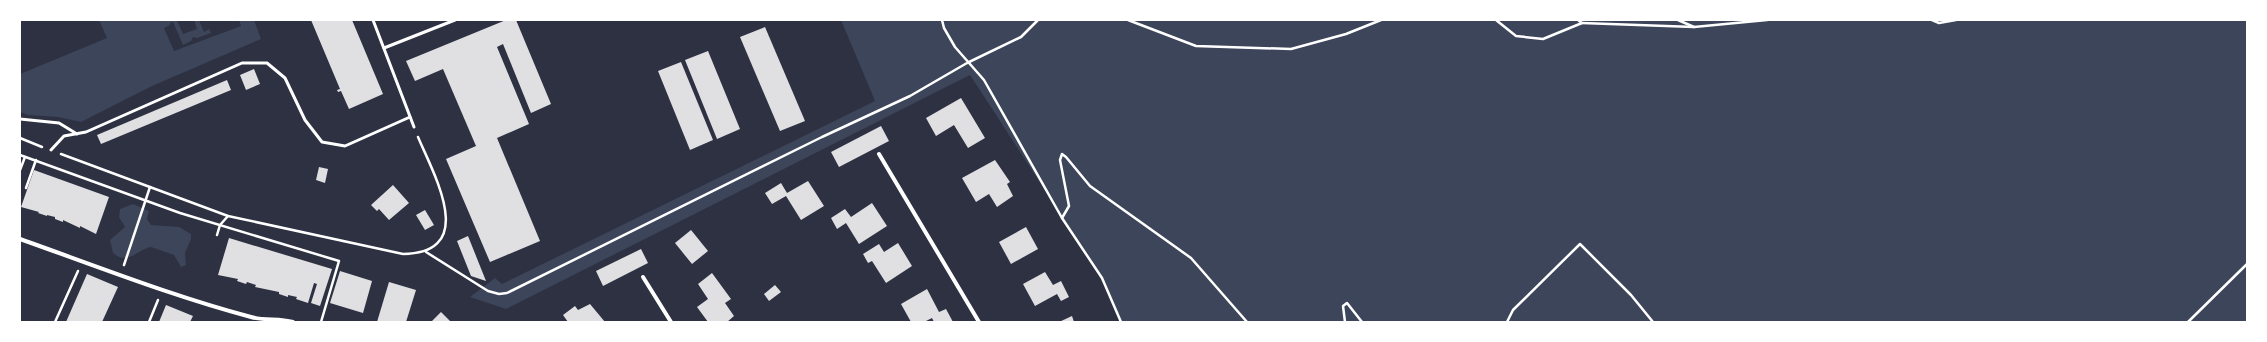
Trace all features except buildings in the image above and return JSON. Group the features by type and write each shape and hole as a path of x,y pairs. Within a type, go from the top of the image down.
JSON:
{"street":[{"path":"879,154 979,322"},
{"path":"20,238 162,290 252,318 282,319 293,322"},
{"path":"643,277 671,322"}],"lane":[{"path":"373,20 414,127"},
{"path":"384,48 455,20"},
{"path":"50,150 64,136 86,132 242,63 266,63 285,78 305,120 322,142 345,146 410,117"},
{"path":"20,119 59,124 78,134"}],"path":[{"path":"942,20 944,28 955,47 967,63 984,80 1062,218 1102,278 1121,322"},
{"path":"20,138 228,216 403,254 426,252 488,291 499,294 507,293 822,136 910,96 967,63 1021,37 1037,20"},
{"path":"1128,20 1196,46 1291,49 1346,34 1381,20"},
{"path":"1496,20 1516,36 1543,39 1582,23 1694,27 1730,22 1767,20"},
{"path":"1578,20 1582,23"},
{"path":"1678,20 1694,27"},
{"path":"1932,20 1939,23 1956,20"},
{"path":"414,127 437,183 448,220 440,239 426,252"},
{"path":"1062,218 1069,206 1060,160 1062,154 1090,186 1191,258 1247,322"},
{"path":"20,155 220,225 339,261 320,322"},
{"path":"20,170 24,157"},
{"path":"26,188 36,160"},
{"path":"120,275 150,187"},
{"path":"217,235 220,225 228,216"},
{"path":"1507,322 1513,310 1580,244 1631,294 1653,322"},
{"path":"55,322 82,261"},
{"path":"2188,322 2247,264"},
{"path":"149,322 162,290"},
{"path":"1345,322 1343,306 1348,303 1362,322"}],"shaded area":[{"path":"99,20 177,20 183,34 197,29 194,20 199,20 204,32 209,29 211,33 197,38 193,37 191,41 183,45 173,22 170,23 170,25 164,28 174,51 241,26 239,20 254,20 261,39 152,86 81,122 58,117 28,115 20,112 20,74 107,38"},
{"path":"841,20 2247,20 2247,322 1121,322 1102,278 970,75 506,309 470,297 495,278 502,284 875,101"},
{"path":"133,204 149,211 147,219 151,225 179,227 191,234 191,239 185,253 186,265 181,267 174,255 151,247 146,248 133,256 123,258 118,257 113,253 110,240 125,227 119,217 120,209"}]}
